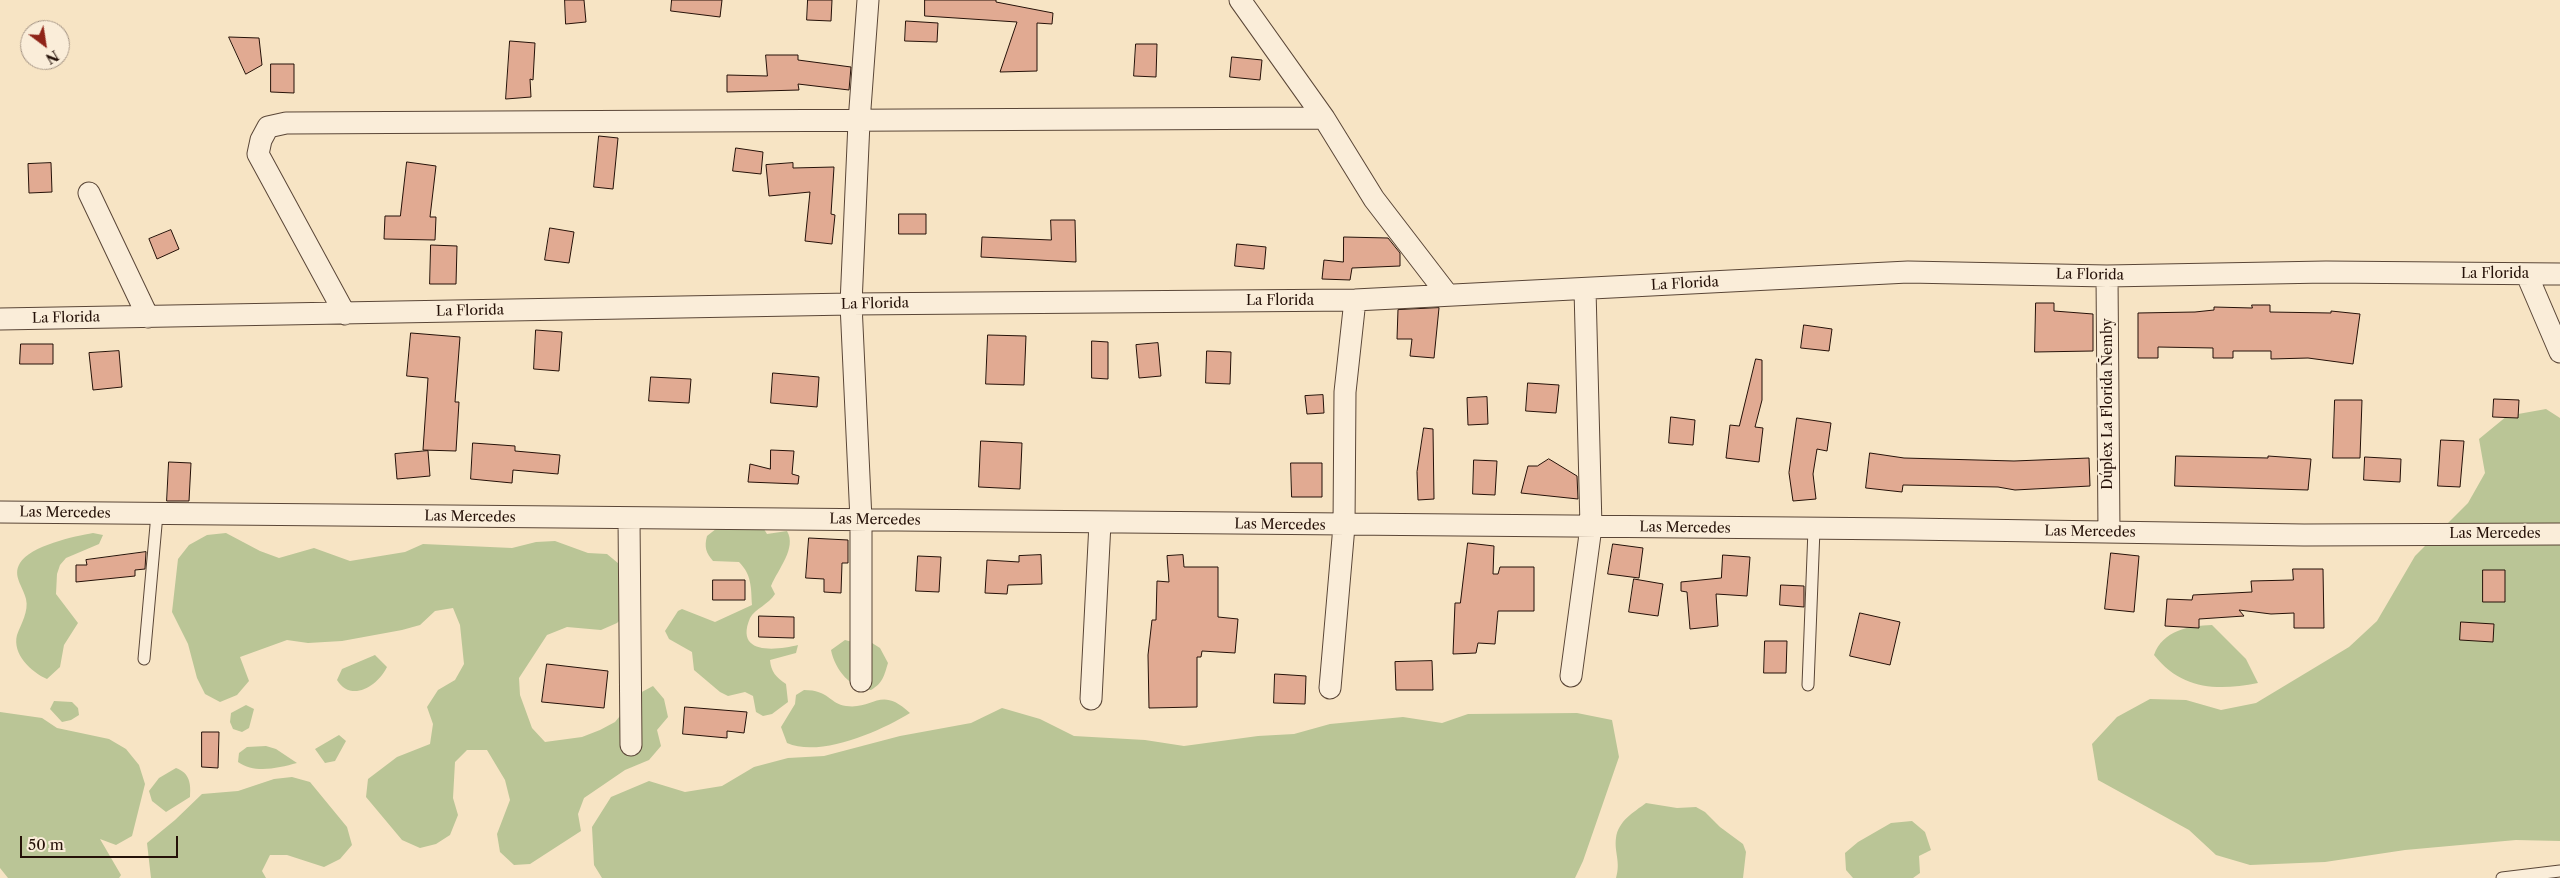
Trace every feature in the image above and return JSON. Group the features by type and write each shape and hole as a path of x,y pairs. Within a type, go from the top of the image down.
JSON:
{"street":[{"path":"861,681 862,520 851,304 868,0"},
{"path":"1240,0 1324,118 1374,199 1447,294"},
{"path":"345,314 258,154 261,140 268,127 296,123 860,122 1324,118"},
{"path":"89,193 148,317"},
{"name":"La Florida","path":"0,319 851,304 1355,300 1908,272 2107,276 2326,272 2560,274"},
{"path":"2526,275 2560,352"},
{"name":"Dúplex La Florida Ñemby","path":"2107,276 2110,532"},
{"path":"1571,676 1590,527 1585,289"},
{"path":"1330,688 1344,526 1345,392 1355,300"},
{"name":"Las Mercedes","path":"0,512 2304,535 2560,534"},
{"path":"628,518 631,745"},
{"path":"1091,699 1100,523"}],"lane":[{"path":"144,660 157,514"},
{"path":"1808,685 1814,529"},
{"path":"2502,878 2560,871"}],"green space":[{"path":"2546,409 2560,418 2560,841 2516,840 2405,850 2325,862 2250,865 2216,855 2189,830 2098,780 2092,744 2117,717 2150,699 2186,700 2221,710 2256,703 2349,647 2377,621 2415,556 2468,503 2485,473 2479,439 2507,416"},
{"path":"721,525 762,526 767,534 787,531 789,538 788,551 771,586 775,594 752,615 747,630 748,639 753,645 760,648 770,649 798,645 796,653 770,660 775,674 786,684 788,702 772,714 763,716 756,712 753,696 745,692 728,696 720,692 694,670 692,652 669,639 665,631 678,611 682,609 715,622 752,605 749,577 739,562 713,561 707,552 707,536"},
{"path":"93,533 103,535 99,544 66,558 60,565 57,574 56,594 78,623 64,645 60,667 47,679 35,672 24,662 17,649 17,635 27,604 18,577 18,568 25,557 43,547 65,539"},
{"path":"226,533 260,551 279,558 314,548 350,561 405,552 423,544 512,548 536,542 555,541 588,553 607,554 636,578 630,610 617,623 601,630 567,627 547,635 519,678 520,695 532,728 545,742 582,737 600,730 615,722 638,694 653,686 664,699 668,717 657,730 661,746 649,760 625,770 584,798 578,814 581,831 530,864 514,865 500,852 497,834 510,800 505,780 487,750 467,750 455,762 453,798 458,815 450,835 436,844 420,848 402,840 366,797 368,779 397,757 430,744 433,724 427,707 438,690 455,680 464,664 460,625 453,608 435,611 420,625 402,630 342,641 308,643 287,640 240,657 249,681 237,695 220,702 205,694 197,678 188,644 172,612 178,559 189,545 207,535"},
{"path":"2212,625 2246,659 2258,683 2228,687 2201,685 2176,675 2154,655 2158,647 2170,635 2186,628"},
{"path":"845,640 864,645 872,643 880,648 888,663 881,682 871,690 864,689 851,682 836,665 831,650"},
{"path":"375,655 387,667 371,686 357,691 349,690 343,687 337,680 342,669"},
{"path":"804,690 819,692 836,703 846,706 864,705 877,700 891,701 910,713 883,727 850,740 833,745 801,747 787,743 781,727 795,704 796,695"},
{"path":"54,701 72,702 78,708 79,715 71,720 62,722 50,709"},
{"path":"246,705 254,709 249,728 242,732 233,729 230,722 231,713"},
{"path":"1002,708 1040,719 1074,736 1145,740 1184,746 1258,736 1294,734 1330,724 1403,717 1442,723 1468,714 1577,713 1612,720 1619,757 1583,861 1575,878 602,878 594,865 592,827 611,797 649,781 685,792 722,786 754,767 788,758 824,756 900,736 971,723"},
{"path":"0,712 42,718 57,728 109,739 126,749 139,765 145,784 132,836 116,845 100,839 121,875 119,878 8,878 0,868"},
{"path":"339,735 346,741 335,761 325,763 315,749"},
{"path":"266,746 276,749 297,763 259,769 245,766 238,762 239,753 247,747"},
{"path":"176,768 181,770 189,780 190,797 166,812 152,801 149,791 159,778"},
{"path":"292,777 310,782 347,827 352,845 340,859 324,867 287,855 270,855 262,871 266,878 151,878 147,843 202,794 238,791 274,779"},
{"path":"1646,803 1677,808 1696,807 1705,812 1720,827 1743,844 1746,852 1743,878 1616,878 1618,867 1617,832 1627,818"},
{"path":"1912,821 1925,832 1931,850 1919,856 1920,873 1913,878 1853,878 1846,870 1845,853 1858,842 1891,823"}],"building":[{"path":"565,0 584,0 586,22 566,24"},
{"path":"672,0 722,0 720,17 671,11"},
{"path":"808,0 832,0 831,21 807,20"},
{"path":"925,0 996,0 996,2 1053,13 1052,24 1037,23 1037,71 1000,72 1017,22 925,16"},
{"path":"906,21 938,23 937,42 905,41"},
{"path":"229,37 259,38 262,65 246,74"},
{"path":"510,41 535,43 533,80 530,79 531,97 506,99"},
{"path":"1136,44 1157,44 1156,77 1134,76"},
{"path":"766,55 798,55 798,60 851,67 849,90 798,84 799,90 727,92 727,75 767,76"},
{"path":"1232,57 1262,60 1260,80 1230,77"},
{"path":"271,64 294,64 294,93 271,92"},
{"path":"599,136 618,138 613,189 594,187"},
{"path":"736,148 763,152 761,174 733,171"},
{"path":"407,162 436,166 430,217 436,217 435,240 384,239 385,216 400,216"},
{"path":"51,163 52,192 29,193 28,164"},
{"path":"793,163 793,168 834,167 831,214 835,215 832,244 805,241 810,192 769,196 766,165"},
{"path":"899,214 926,214 926,234 899,234"},
{"path":"1051,220 1075,220 1076,262 981,257 982,237 1051,240"},
{"path":"550,228 574,232 569,263 545,260"},
{"path":"171,230 179,249 157,259 149,239"},
{"path":"1344,237 1388,238 1400,253 1400,266 1352,268 1350,280 1322,279 1324,260 1343,262"},
{"path":"1237,244 1266,247 1264,269 1235,266"},
{"path":"431,245 457,246 456,284 430,284"},
{"path":"2036,303 2054,303 2054,311 2093,314 2093,351 2035,352"},
{"path":"2252,305 2270,305 2270,312 2331,313 2331,311 2360,314 2353,364 2308,358 2271,359 2271,351 2233,351 2233,358 2213,358 2213,348 2158,347 2158,358 2138,358 2138,313 2195,312 2214,310 2214,307 2252,308"},
{"path":"1439,308 1434,358 1410,356 1412,339 1397,339 1398,310"},
{"path":"1804,325 1832,329 1829,351 1801,348"},
{"path":"536,330 562,332 559,371 534,369"},
{"path":"411,333 460,337 455,402 459,402 456,451 423,450 428,378 407,376"},
{"path":"988,335 1026,336 1024,385 986,384"},
{"path":"1092,341 1108,342 1108,379 1092,378"},
{"path":"1158,343 1161,376 1139,378 1136,345"},
{"path":"21,344 53,344 53,364 20,364"},
{"path":"119,351 122,387 93,390 89,353"},
{"path":"1207,351 1231,352 1230,384 1206,383"},
{"path":"1756,359 1762,360 1762,400 1755,427 1763,428 1759,462 1726,458 1730,425 1739,426"},
{"path":"773,373 819,377 817,407 771,403"},
{"path":"651,377 691,379 689,403 649,401"},
{"path":"1528,383 1559,385 1556,413 1526,411"},
{"path":"1323,395 1324,413 1307,414 1305,396"},
{"path":"1487,397 1488,424 1468,425 1467,398"},
{"path":"2494,399 2519,400 2518,418 2493,417"},
{"path":"2335,400 2362,400 2360,458 2333,458"},
{"path":"1671,417 1695,420 1693,445 1669,443"},
{"path":"1797,418 1831,423 1827,451 1817,449 1813,474 1816,499 1793,501 1789,473"},
{"path":"1424,428 1433,429 1434,499 1418,500 1417,472"},
{"path":"2441,440 2464,441 2460,487 2438,486"},
{"path":"981,441 1022,443 1020,489 979,487"},
{"path":"473,443 515,446 515,451 560,455 558,474 513,470 512,483 471,479"},
{"path":"771,450 794,451 792,474 799,476 798,484 748,482 750,464 770,469"},
{"path":"428,451 430,476 397,479 395,454"},
{"path":"1870,453 1904,458 2014,461 2089,458 2090,486 2015,490 1998,487 1903,485 1902,492 1866,488"},
{"path":"2176,456 2268,458 2268,456 2311,459 2308,490 2175,486"},
{"path":"2365,457 2401,459 2400,482 2364,480"},
{"path":"1549,459 1577,476 1578,499 1521,493 1528,466 1537,466"},
{"path":"1474,460 1497,461 1495,495 1473,494"},
{"path":"169,462 191,463 189,501 167,501"},
{"path":"1291,463 1322,463 1322,497 1292,497"},
{"path":"809,538 848,540 848,563 842,563 841,593 824,592 824,579 806,578"},
{"path":"1468,543 1494,546 1493,574 1498,574 1500,567 1534,567 1534,611 1498,611 1495,644 1478,643 1476,653 1453,654 1455,603 1460,603"},
{"path":"1613,544 1643,548 1639,578 1608,574"},
{"path":"146,552 145,569 135,570 135,576 76,582 76,565 87,565 86,560"},
{"path":"2111,553 2139,556 2134,612 2105,609"},
{"path":"1041,555 1042,584 1008,585 1007,594 985,593 987,560 1019,562 1019,556"},
{"path":"1183,555 1184,567 1218,567 1218,617 1238,619 1235,653 1202,651 1201,657 1197,657 1197,707 1149,708 1148,655 1152,620 1156,620 1157,581 1169,582 1167,556"},
{"path":"1723,555 1750,557 1747,596 1716,594 1718,626 1690,629 1687,592 1681,591 1681,582 1721,578"},
{"path":"918,556 941,557 939,592 916,591"},
{"path":"2293,569 2323,569 2324,628 2294,628 2294,613 2271,614 2239,610 2244,616 2199,619 2199,628 2165,626 2167,599 2192,600 2193,595 2252,592 2251,581 2293,580"},
{"path":"2483,570 2505,570 2505,602 2483,602"},
{"path":"1634,579 1663,584 1658,616 1629,612"},
{"path":"713,580 745,580 745,600 713,600"},
{"path":"1781,585 1804,586 1804,607 1780,605"},
{"path":"1860,613 1900,622 1890,665 1850,656"},
{"path":"759,616 794,617 794,638 759,637"},
{"path":"2461,622 2494,624 2493,642 2460,640"},
{"path":"1765,641 1787,641 1786,673 1764,673"},
{"path":"1432,661 1433,690 1396,690 1395,662"},
{"path":"547,664 608,671 604,708 542,702"},
{"path":"1275,674 1306,676 1305,704 1274,703"},
{"path":"685,707 747,712 744,733 727,731 727,738 683,734"},
{"path":"202,732 219,732 218,768 202,767"}]}
